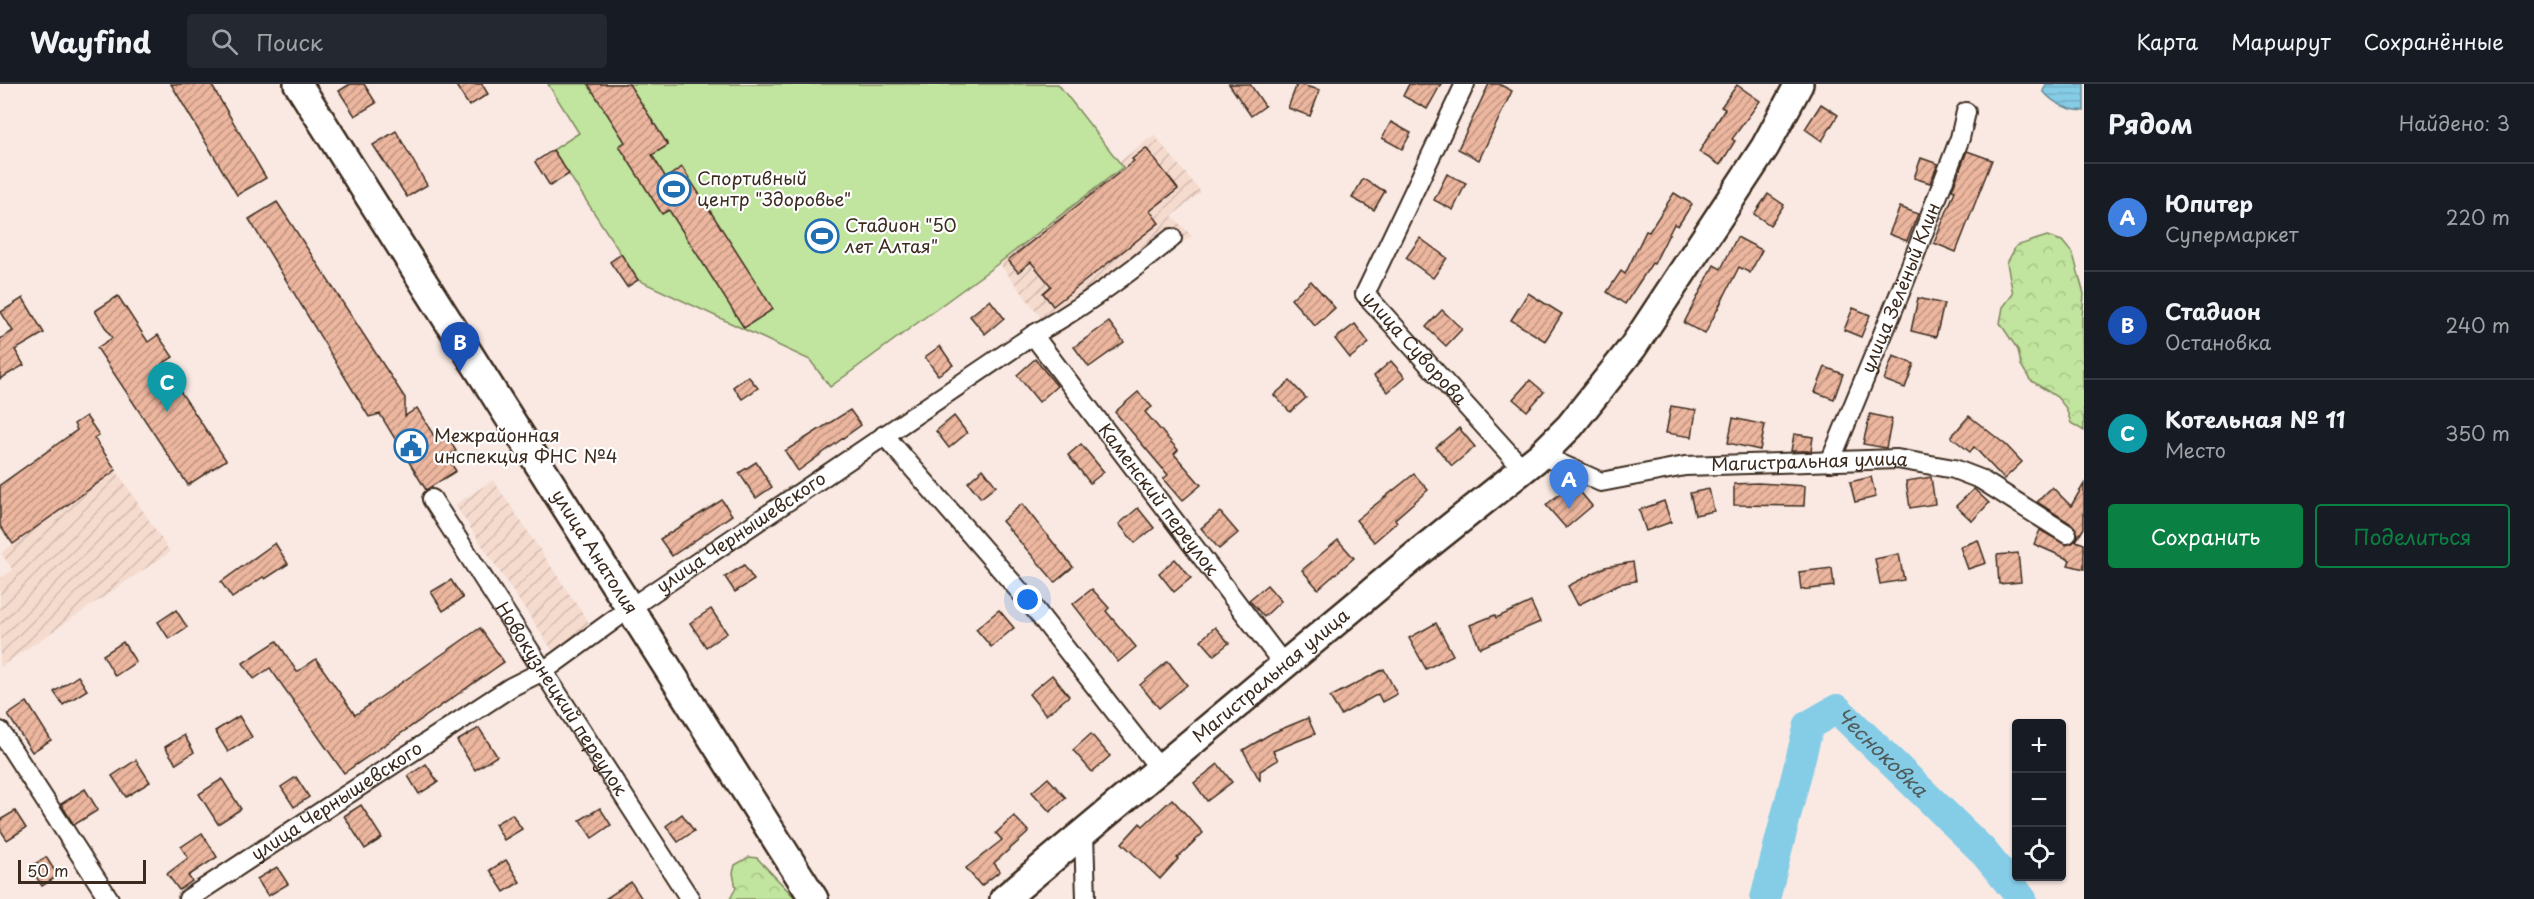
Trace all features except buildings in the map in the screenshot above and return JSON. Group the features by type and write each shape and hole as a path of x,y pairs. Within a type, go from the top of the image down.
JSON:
{"street":[{"name":"улица Анатолия","path":"298,84 814,899"},
{"name":"улица Суворова","path":"1465,84 1365,294 1532,462"},
{"name":"Магистральная улица","path":"1004,899 1159,768 1532,462 1570,426 1633,347 1764,147 1799,84"},
{"name":"улица Зелёный Клин","path":"1830,462 1904,283 1960,138 1966,112"},
{"name":"улица Чернышевского","path":"188,899 511,687 545,670 630,608 884,435 1033,335 1054,324 1172,238"},
{"name":"Каменский переулок","path":"1033,335 1284,665"},
{"path":"884,435 1030,603 1159,768"},
{"name":"Магистральная улица","path":"1532,462 1601,482 1684,466 1897,459 1954,469 1980,479 2067,534"},
{"name":"Новокузнецкий переулок","path":"432,498 545,670 685,897"},
{"path":"0,731 110,899"},
{"path":"1084,833 1086,899"}],"shaded area":[{"path":"1154,135 1201,192 1172,216 1192,236 1056,337 999,263 1122,167 1119,162"},
{"path":"116,470 170,552 0,667 0,579 13,570 1,553"},
{"path":"493,480 591,626 553,651 455,505"}],"green space":[{"name":"Стадион \"50 лет Алтая\"","path":"548,84 1058,84 1123,167 999,263 830,387 810,360 638,280 553,150 579,133"},
{"path":"2047,236 2062,241 2073,254 2084,294 2082,319 2084,431 2071,423 2066,408 2057,397 2030,380 2021,365 2018,350 2000,323 2003,307 2013,294 2007,263 2016,246"},
{"path":"749,857 757,858 796,899 730,899 736,888 733,873 735,865"}],"water":[{"path":"2046,84 2084,84 2084,111 2067,107 2051,99 2043,91"}],"waterway":[{"name":"Чесноковка","path":"1765,899 1809,725 1837,709 1982,850 2022,899"}],"place":[{"name":"Спортивный центр \"Здоровье\"","path":"674,189"},
{"name":"Стадион \"50 лет Алтая\"","path":"822,236"},
{"name":"Стадион","path":"460,372"},
{"name":"Котельная № 11","path":"167,412"},
{"name":"Межрайонная инспекция ФНС №4","path":"411,446"},
{"name":"Юпитер","path":"1569,509"}]}
